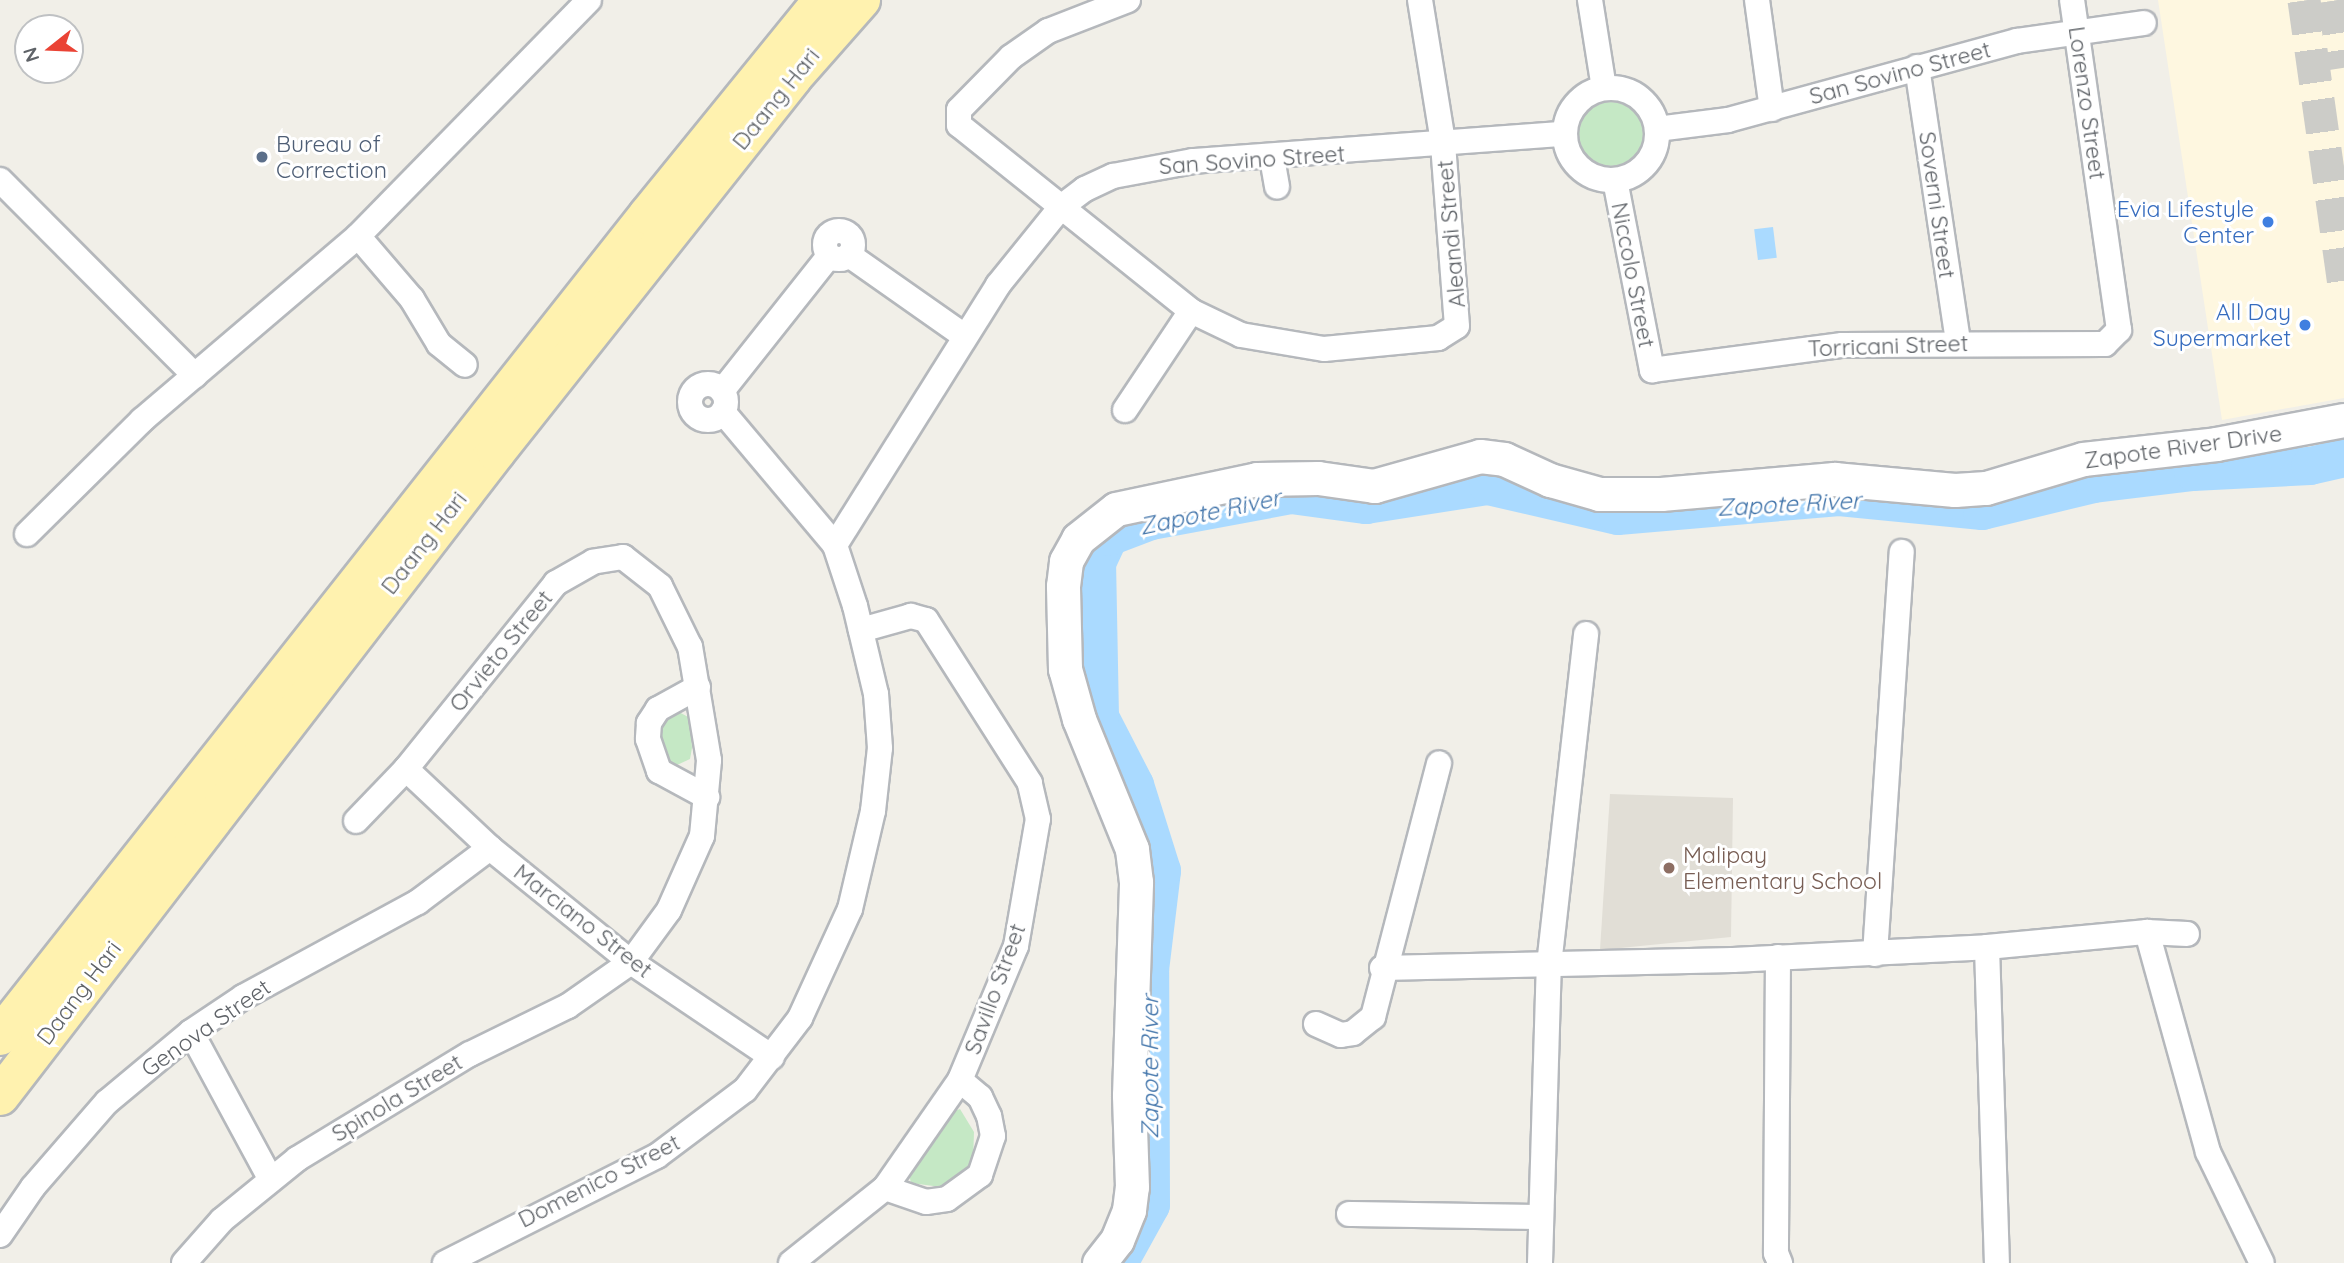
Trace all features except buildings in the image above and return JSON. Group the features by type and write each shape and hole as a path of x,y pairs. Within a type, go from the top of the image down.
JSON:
{"main road":[{"name":"Daang Hari","path":"0,1096 293,689 648,215 823,0"},
{"name":"Daang Hari","path":"0,1036 293,689 860,0"}],"street":[{"path":"27,534 142,420 358,236 589,0"},
{"name":"Aleandi Street","path":"1128,0 1048,31 1011,57 959,110 959,125 1191,312 1241,335 1324,349 1449,334 1457,326 1459,312 1443,142 1420,0"},
{"path":"1590,0 1604,88"},
{"path":"1757,0 1772,109"},
{"name":"Lorenzo Street","path":"2072,0 2119,330"},
{"name":"San Sovino Street","path":"1657,129 1728,120 2017,41 2144,23"},
{"name":"Soverni Street","path":"1917,68 1958,342"},
{"path":"1604,88 1640,97 1657,129 1647,164 1615,180 1580,168 1565,134 1576,104 1604,88"},
{"name":"San Sovino Street","path":"835,545 962,335 1061,207 1113,176 1154,166 1565,134"},
{"path":"1272,158 1277,187"},
{"path":"0,180 195,376"},
{"name":"Niccolo Street","path":"1615,180 1652,370"},
{"path":"358,236 412,299 439,344 465,365"},
{"name":"Domenico Street","path":"445,1263 657,1156 745,1090 772,1057 822,978 863,865 880,748 876,694 861,630 835,545 723,402 839,256 962,335"},
{"path":"1125,411 1191,312"},
{"name":"Torricani Street","path":"1652,370 1822,347 1958,342 2105,344 2119,330"},
{"name":"Zapote River Drive","path":"1099,1263 1117,1240 1129,1210 1132,1187 1129,1095 1136,882 1132,849 1079,719 1065,669 1063,586 1066,561 1078,539 1116,509 1257,480 1318,478 1374,486 1480,456 1504,459 1550,480 1599,494 1661,494 1834,479 1955,490 1986,488 2083,459 2216,444 2344,420"},
{"path":"1875,954 1902,552"},
{"name":"Orvieto Street","path":"406,769 556,583 593,562 623,556 660,586 690,648 709,761 707,797 702,836 690,869 669,910 631,962"},
{"name":"Savillo Street","path":"791,1263 885,1188 960,1080 1016,946 1035,844 1037,800 926,620 911,616 861,630"},
{"path":"1540,1263 1549,965 1586,634"},
{"path":"698,687 658,709 649,723 648,739 659,771 707,797"},
{"path":"1316,1024 1341,1035 1364,1026 1373,1017 1382,968 1439,763"},
{"path":"355,821 406,769"},
{"name":"Marciano Street","path":"406,769 490,848 631,962 772,1057"},
{"name":"Genova Street","path":"0,1235 33,1187 107,1102 191,1032 243,997 418,902 490,848"},
{"path":"1382,968 1875,954 2147,932 2187,934"},
{"path":"2147,932 2208,1152 2262,1263"},
{"path":"1987,947 1997,1263"},
{"path":"1778,957 1776,1253 1780,1263"},
{"name":"Spinola Street","path":"184,1263 222,1220 270,1178 470,1054 568,1006 631,962"},
{"path":"191,1032 270,1178"},
{"path":"885,1188 926,1202 956,1195 980,1175 993,1136 989,1116 980,1097 960,1080"},
{"path":"1349,1214 1540,1217"}],"shaded area":[{"name":"Evia Lifestyle Center","path":"2158,0 2344,0 2344,398 2222,420"},
{"name":"Malipay Elementary School","path":"1610,794 1733,798 1731,937 1600,950"}],"green space":[{"path":"1605,102 1617,102 1634,111 1641,122 1641,146 1634,157 1617,166 1605,166 1593,161 1584,152 1579,140 1579,128 1584,116 1593,107"},
{"path":"677,711 690,718 692,748 690,759 677,765 666,761 659,735 663,721"},
{"path":"960,1109 974,1132 973,1161 956,1181 941,1187 911,1183 909,1174 952,1112"}],"water":[{"path":"1773,227 1777,258 1758,260 1754,229"}],"waterway":[{"name":"Zapote River","path":"1119,1263 1151,1205 1150,970 1162,871 1135,785 1100,717 1097,563 1109,537 1151,521 1291,495 1366,505 1488,486 1618,516 1839,497 1982,511 2094,484 2193,472 2310,466 2344,458"}],"tunnel":[{"path":"2304,0 2344,285"},
{"path":"2334,0 2344,67"}],"place":[{"name":"Bureau of Correction","path":"262,157"},
{"name":"Evia Lifestyle Center","path":"2268,222"},
{"name":"All Day Supermarket","path":"2305,325"},
{"name":"Malipay Elementary School","path":"1669,868"}]}
